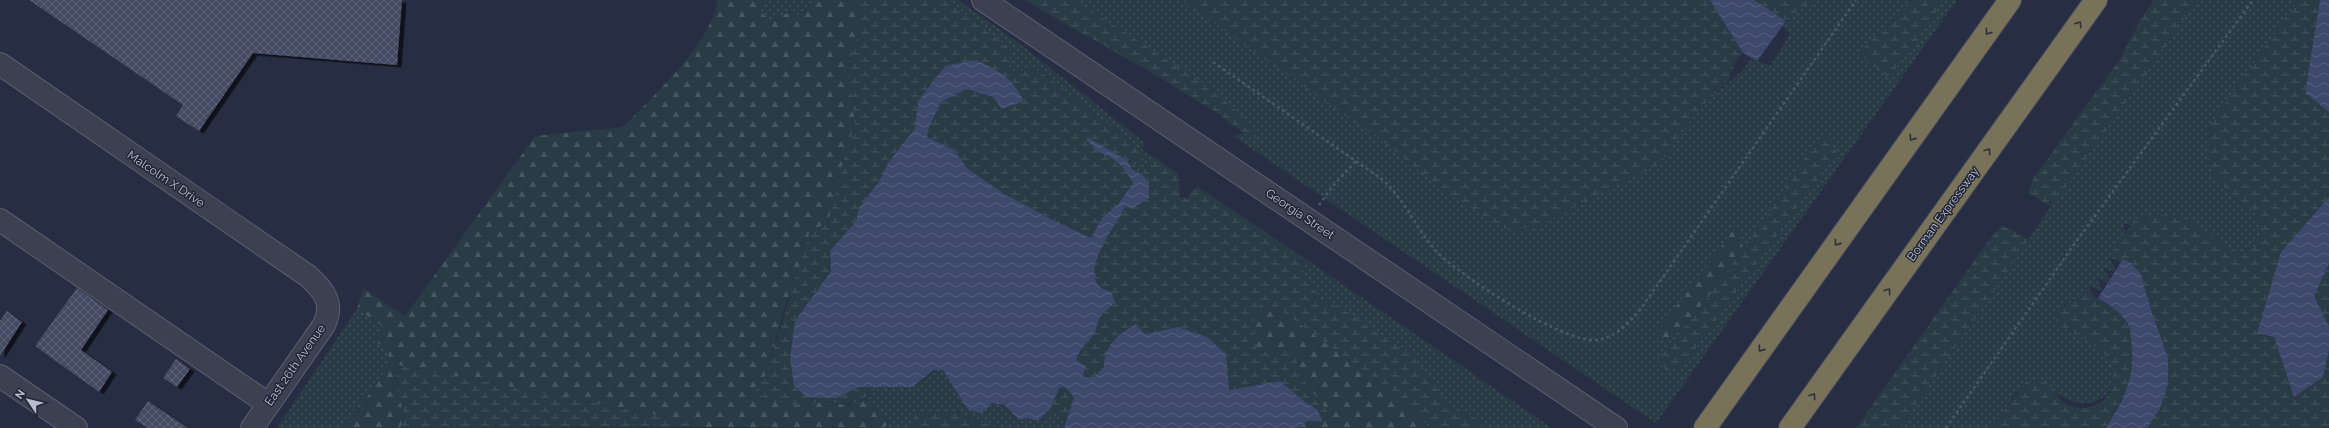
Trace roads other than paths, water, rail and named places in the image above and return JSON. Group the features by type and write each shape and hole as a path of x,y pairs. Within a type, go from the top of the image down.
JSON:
{"highway":[{"path":"1705,428 2010,0"},
{"name":"Borman Expressway","path":"1790,428 2096,0"}],"street":[{"name":"Georgia Street","path":"983,0 1615,427"},
{"name":"Malcolm X Drive","path":"0,64 308,276 323,290 328,299"},
{"path":"0,220 268,404"},
{"name":"East 26th Avenue","path":"252,428 324,325 329,311 328,299"},
{"path":"0,376 76,428"}],"water":[{"path":"1710,0 1754,0 1786,21 1757,61 1743,53"},
{"path":"2320,0 2329,0 2329,112 2305,93"},
{"path":"975,60 1004,75 1014,85 1024,101 1002,109 993,97 966,89 941,102 929,127 927,137 954,150 968,169 1003,193 1051,219 1091,238 1102,218 1119,203 1133,183 1127,172 1119,164 1110,157 1096,150 1087,141 1087,137 1127,160 1132,169 1149,181 1149,198 1132,208 1125,207 1097,258 1095,279 1100,287 1111,292 1115,302 1100,317 1094,334 1080,351 1076,360 1085,366 1083,377 1094,377 1104,367 1106,352 1109,346 1118,336 1136,324 1145,334 1178,327 1207,337 1226,354 1229,390 1280,381 1304,401 1317,409 1323,422 1308,421 1298,428 1064,428 1074,397 1065,387 1059,388 1051,408 1038,421 1027,418 1020,420 1004,405 992,403 982,413 968,410 943,370 934,370 912,387 858,387 837,398 806,397 794,385 790,358 795,321 831,271 830,251 856,221 859,208 880,180 888,163 915,128 918,101 945,66"},
{"path":"2329,197 2329,264 2314,296 2329,326 2329,350 2323,377 2294,397 2274,337 2257,333 2281,252"},
{"path":"2123,259 2131,263 2141,274 2151,310 2168,358 2168,383 2160,409 2147,428 2106,428 2127,387 2132,366 2132,355 2130,330 2128,324 2118,312 2098,298"}]}
